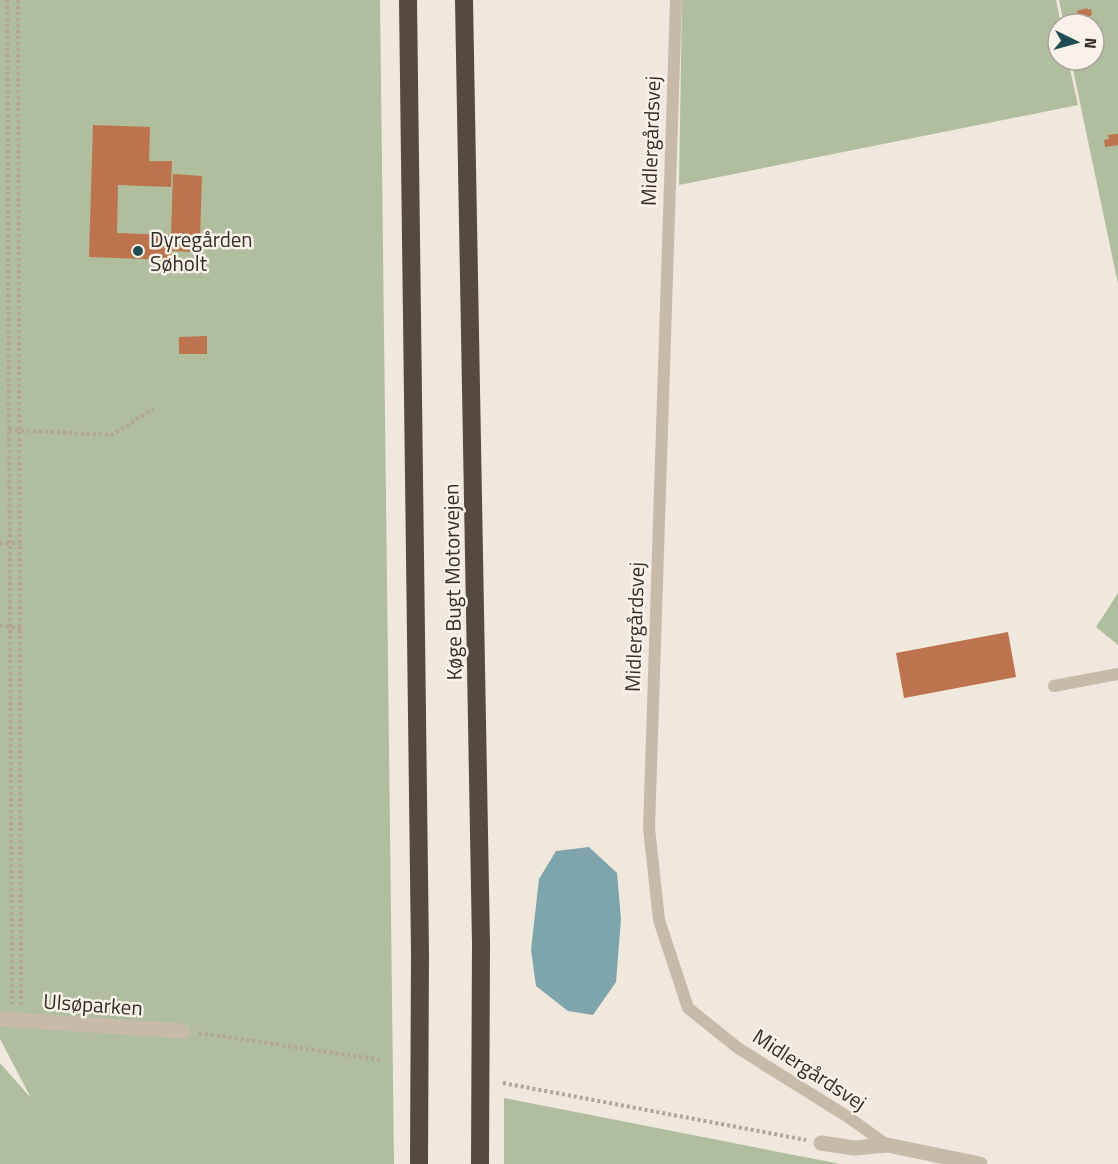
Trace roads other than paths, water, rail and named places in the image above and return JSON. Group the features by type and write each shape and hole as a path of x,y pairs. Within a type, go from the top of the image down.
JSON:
{"highway":[{"name":"Køge Bugt Motorvejen","path":"408,0 420,953 419,1164"},
{"name":"Køge Bugt Motorvejen","path":"464,0 481,932 480,1164"}],"street":[{"name":"Ulsøparken","path":"11,1020 183,1031"},
{"name":"Midlergårdsvej","path":"821,1143 854,1148 887,1145 980,1164"}],"lane":[{"name":"Midlergårdsvej","path":"676,0 649,828 658,920 688,1008 738,1048 848,1117 887,1145"},
{"path":"1054,686 1118,674"}],"water":[{"path":"589,847 617,873 621,919 616,982 593,1015 568,1011 536,986 531,950 539,879 556,851"}],"place":[{"name":"Dyregården Søholt","path":"138,251"}]}
